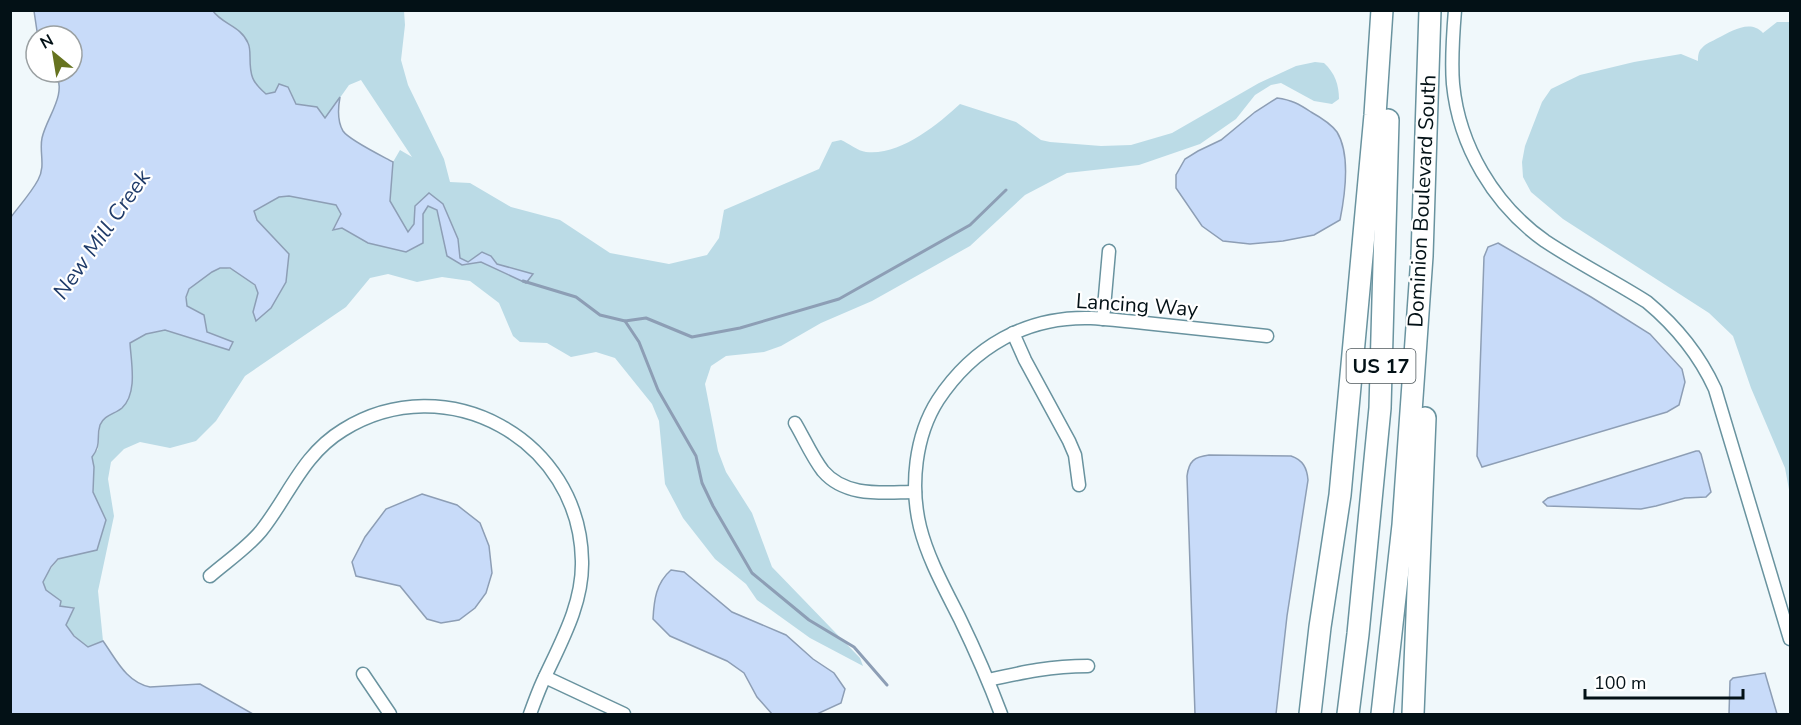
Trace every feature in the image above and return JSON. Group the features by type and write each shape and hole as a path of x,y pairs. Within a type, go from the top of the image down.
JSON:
{"highway":[{"path":"1310,714 1320,627 1341,495 1386,13"},
{"name":"Dominion Boulevard South","path":"1348,714 1380,408 1386,13"},
{"name":"Dominion Boulevard South","path":"1382,714 1403,525 1422,256 1430,14"},
{"path":"1413,714 1425,407 1422,256"}],"street":[{"path":"1455,10 1453,83 1462,128 1474,158 1495,192 1513,214 1546,241 1640,297 1685,338 1715,389 1791,639"},
{"path":"1103,319 1109,250"},
{"name":"Lancing Way","path":"1001,714 988,680 925,542 917,513 915,470 921,441 935,405 954,378 967,363 984,350 1013,333 1055,321 1089,318 1267,336"},
{"path":"1013,333 1069,441 1075,455 1079,485"},
{"path":"210,576 261,531 300,469 342,430 374,415 407,407 439,406 469,412 503,426 534,448 555,473 574,512 581,539 581,583 568,627 530,714"},
{"path":"795,423 823,471 835,482 852,490 866,492 915,492"},
{"path":"988,680 1061,666 1088,666"},
{"path":"363,674 390,714"},
{"path":"545,677 624,714"}],"shaded area":[{"path":"213,11 404,11 405,25 401,60 408,85 444,159 450,182 470,183 511,207 560,220 610,253 669,264 707,255 719,238 724,210 819,169 832,142 841,140 866,152 892,149 917,137 960,104 1016,122 1041,140 1101,146 1131,145 1172,133 1259,83 1296,66 1315,62 1324,63 1334,75 1339,99 1332,104 1314,101 1281,83 1271,85 1255,95 1236,119 1200,144 1139,165 1067,173 1025,195 970,246 872,301 821,323 781,346 764,352 726,356 711,366 705,384 718,451 726,472 752,513 772,567 860,658 863,666 810,638 757,600 746,584 715,559 683,518 665,484 659,421 652,404 615,358 596,352 571,357 547,343 520,342 513,336 499,303 470,281 442,277 417,282 388,274 370,278 346,307 245,376 216,421 196,441 170,448 140,442 124,449 111,462 108,479 114,516 98,591 103,641 88,647 68,628 62,616 61,601 46,590 43,582 63,555 106,520 93,492 92,457 98,449 100,425 105,417 122,408 132,381 130,343 146,334 165,330 229,350 207,332 204,315 187,306 190,289 209,274 222,268 238,272 257,289 257,300 253,312 271,308 286,282 289,254 257,220 254,211 279,197 289,196 336,205 341,213 333,229 342,228 368,243 423,243 423,214 428,206 437,210 462,265 481,262 526,283 532,274 497,264 491,256 468,262 459,258 457,239 444,205 415,206 414,224 408,232 390,201 393,162 400,150 412,157 361,80 349,85 325,119 317,107 296,104 275,92 266,95 251,74 249,46 245,37"},
{"path":"1777,22 1790,22 1790,495 1785,468 1751,388 1733,336 1709,313 1563,219 1531,192 1523,177 1522,162 1525,146 1542,102 1551,89 1580,75 1634,62 1681,54 1698,61 1699,52 1704,46 1729,32 1752,27 1763,33"}],"water":[{"name":"New Mill Creek","path":"34,11 213,11 245,37 250,48 253,78 266,94 275,92 279,84 288,87 296,104 317,107 325,118 340,97 338,114 346,135 393,162 390,201 408,232 414,224 415,206 429,193 443,204 458,239 460,258 468,262 482,252 491,256 497,264 533,274 526,283 481,262 462,265 447,256 437,210 428,206 423,214 423,243 406,252 368,243 342,228 333,230 341,214 336,205 289,196 279,197 254,211 257,220 289,254 286,282 271,308 256,321 253,312 258,293 255,285 230,268 220,268 212,272 189,289 186,297 187,306 204,315 207,332 233,342 229,350 165,330 146,334 130,343 132,386 130,394 122,408 107,417 100,425 98,445 92,457 93,492 106,520 97,550 58,559 43,582 46,590 61,601 60,606 74,608 66,625 74,636 88,647 103,641 122,669 134,680 150,687 200,684 253,714 11,714 11,217 32,190 40,175 42,138 58,98 59,84 84,84 84,24 36,24"},
{"path":"1277,98 1303,107 1332,126 1337,132 1345,163 1345,187 1340,220 1314,235 1283,241 1250,244 1223,241 1202,226 1176,188 1176,175 1185,159 1221,140 1255,112"},
{"path":"1498,243 1650,334 1682,369 1685,382 1679,405 1667,412 1482,467 1477,456 1484,257 1488,247"},
{"path":"1696,451 1701,454 1711,492 1706,497 1685,498 1641,509 1547,506 1543,502 1548,498"},
{"path":"1209,455 1291,456 1304,465 1307,472 1308,480 1287,616 1276,714 1195,714 1187,476 1193,461"},
{"path":"422,494 457,505 480,523 489,546 492,573 486,593 475,608 459,620 441,623 427,619 400,586 356,576 352,562 365,537 386,509"},
{"path":"671,570 684,572 732,612 786,635 813,659 834,673 845,689 841,703 817,714 772,714 757,697 744,673 727,661 670,636 653,619 657,592 662,580"},
{"path":"1765,673 1777,714 1729,714 1730,681 1733,678"}],"waterway":[{"path":"625,321 646,318 692,337 740,328 839,299 970,225 1006,190"},
{"path":"523,281 576,297 600,315 625,321 639,342 658,390 696,456 702,483 713,506 752,573 809,620 854,647 887,685"}]}
